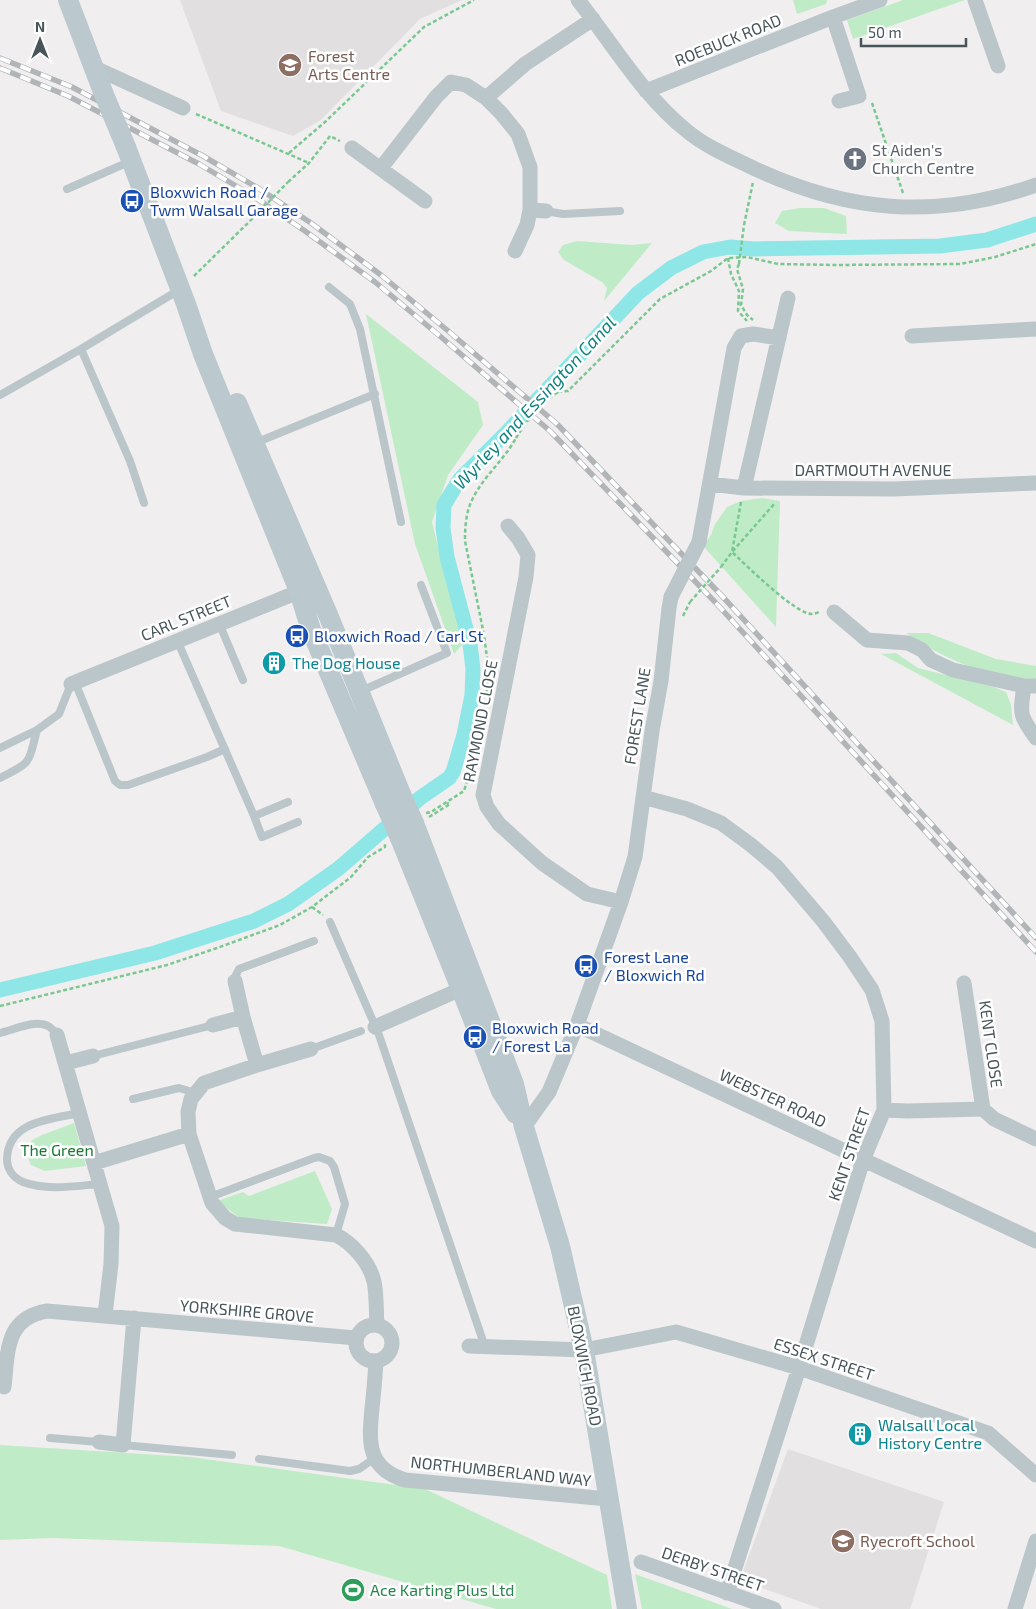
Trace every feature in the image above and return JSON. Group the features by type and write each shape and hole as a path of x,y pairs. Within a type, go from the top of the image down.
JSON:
{"main road":[{"path":"68,0 129,154 203,354 307,588 359,692 393,799 393,840 434,898"},
{"path":"183,297 212,348 255,443 307,588 311,630 393,799 417,820 434,898"},
{"name":"BLOXWICH ROAD","path":"434,898 468,986 514,1084 524,1127 560,1246 584,1350 626,1602"}],"street":[{"path":"578,0 646,92 687,132 721,153 796,187 836,199 875,206 908,208 961,205 1013,193 1036,185"},
{"name":"ROEBUCK ROAD","path":"646,92 841,10 880,0"},
{"path":"975,0 998,66"},
{"path":"839,102 859,96 841,10"},
{"path":"486,98 525,64 593,19"},
{"path":"95,68 183,108"},
{"path":"381,168 436,97 451,82 466,85 486,98 518,134 530,167 530,210 527,225 515,251"},
{"path":"352,148 424,200"},
{"path":"530,210 546,210"},
{"path":"744,488 788,298"},
{"path":"912,336 1036,329"},
{"name":"FOREST LANE","path":"524,1127 549,1092 577,1025 634,857 661,682 669,608 672,597 699,542 734,348 741,336 753,334 778,338"},
{"name":"DARTMOUTH AVENUE","path":"710,484 744,488 894,489 1036,483"},
{"name":"RAYMOND CLOSE","path":"512,536 528,555 526,577 483,795 487,807 499,824 542,863 587,894 620,902"},
{"name":"CARL STREET","path":"73,683 307,588"},
{"path":"834,612 867,640 908,643 922,650 931,660 947,668 1030,686 1020,708 1024,722 1036,738"},
{"name":"KENT STREET","path":"643,797 687,809 721,823 777,867 823,922 872,990 882,1021 884,1110 863,1160 727,1593"},
{"path":"236,980 243,1017 257,1065"},
{"name":"KENT CLOSE","path":"964,983 983,1109 994,1119 1036,1139"},
{"path":"368,1029 468,986"},
{"path":"213,1025 243,1017"},
{"name":"WEBSTER ROAD","path":"577,1025 1036,1241"},
{"path":"57,1034 112,1226 111,1264 105,1315"},
{"path":"311,1049 204,1083 191,1099 188,1112 189,1134 212,1203 225,1218 235,1224 336,1235 343,1238 360,1254 374,1279 377,1325"},
{"path":"66,1063 93,1056"},
{"name":"KENT CLOSE","path":"884,1110 908,1112 983,1109"},
{"path":"94,1163 189,1134"},
{"name":"YORKSHIRE GROVE","path":"2,1391 9,1342 15,1329 24,1318 47,1310 356,1338"},
{"path":"99,1442 124,1444 134,1318"},
{"path":"377,1325 385,1328 390,1334 392,1342 391,1351 385,1358 376,1362 370,1361 360,1355 355,1343 356,1338 361,1330 368,1326 377,1325"},
{"name":"ESSEX STREET","path":"469,1346 584,1350 676,1332 799,1368 988,1433 1036,1475"},
{"path":"375,1458 370,1438 376,1362"},
{"name":"NORTHUMBERLAND WAY","path":"375,1458 393,1476 404,1480 608,1499"},
{"path":"1014,1609 1036,1542"},
{"name":"DERBY STREET","path":"641,1562 774,1609"}],"lane":[{"path":"67,189 129,154"},
{"path":"546,210 563,214 620,212"},
{"path":"329,287 350,304 360,329 401,522"},
{"path":"0,395 81,349 183,297"},
{"path":"81,349 130,461 144,503"},
{"path":"255,443 375,394"},
{"path":"359,692 447,653 421,585"},
{"path":"220,623 243,680"},
{"path":"177,640 262,837 298,822"},
{"path":"73,683 114,781 120,785 128,785 208,757 225,749"},
{"path":"0,748 37,730 59,714 73,683"},
{"path":"0,778 22,767 29,760 37,730"},
{"path":"254,816 288,802"},
{"path":"330,922 485,1347"},
{"path":"236,980 236,974 240,969 314,941"},
{"path":"0,1033 28,1025 40,1024 50,1026 57,1034"},
{"path":"93,1056 213,1025"},
{"path":"311,1049 368,1029"},
{"path":"133,1099 179,1088 196,1093"},
{"path":"80,1113 36,1123 24,1128 13,1137 7,1151 7,1164 14,1178 40,1187 99,1184"},
{"path":"210,1197 314,1158 325,1158 334,1167 344,1204 336,1235"},
{"path":"50,1438 99,1442"},
{"path":"124,1444 232,1456"},
{"path":"259,1459 350,1471 359,1469 375,1458"}],"path":[{"path":"289,153 325,122 424,27 474,0"},
{"path":"869,96 908,208"},
{"path":"183,108 309,163"},
{"path":"183,297 250,221 309,163 330,136 352,148"},
{"path":"754,169 737,269 743,289 741,305 747,315 759,325 763,335"},
{"path":"728,258 731,274 739,290 738,310 744,319 763,335"},
{"path":"487,697 487,658 465,540 466,522 472,499 509,450 522,427 549,397 558,392"},
{"path":"732,552 744,488"},
{"path":"690,602 788,488"},
{"path":"732,552 784,599 802,611 812,614 827,611 834,612"},
{"path":"417,820 464,791 476,750"},
{"path":"417,820 450,804 447,803"},
{"path":"0,1006 167,965 280,925 312,907 351,877 368,857 393,840"}],"shaded area":[{"name":"Forest Arts Centre","path":"180,0 462,0 420,19 321,120 293,136 221,111"},
{"name":"Ryecroft School","path":"788,1449 944,1502 910,1609 821,1609 740,1580"}],"green space":[{"path":"793,0 827,0 826,4 797,14"},
{"path":"903,0 965,0 853,39 847,20"},
{"path":"800,208 824,208 846,216 847,234 789,231 775,223 782,211"},
{"path":"577,241 632,245 652,243 604,301 607,288 602,282 564,260 558,252 563,245"},
{"path":"366,314 478,402 483,425 448,475 432,522 462,645 454,654 415,544"},
{"path":"762,498 780,501 776,627 703,546 727,507 741,501"},
{"path":"906,633 928,633 996,659 1036,666 1036,679 1000,675 976,669 938,653"},
{"path":"896,653 918,668 994,687 1006,692 1011,705 1013,725 881,654"},
{"name":"The Green","path":"74,1123 86,1166 45,1171 31,1165 26,1152 31,1141"},
{"path":"315,1171 332,1209 327,1224 240,1218 217,1201 243,1192 249,1196"},
{"path":"0,1445 191,1457 425,1489 607,1575 612,1609 496,1609 279,1546 52,1538 0,1540"},
{"path":"635,1574 732,1609 642,1609"}],"waterway":[{"name":"Wyrley and Essington Canal","path":"0,990 155,953 254,921 288,904 338,869 420,798 449,778 453,772 464,735 472,695 473,669 470,644 447,557 443,528 444,505 460,479 638,293 671,268 703,252 730,247 754,249 940,246 987,240 1036,224"}],"railway":[{"path":"0,58 72,87 203,156 258,188 311,223 381,275 447,330 557,424 722,596 1036,938"},
{"path":"0,68 68,96 199,164 253,196 375,282 441,337 550,431 715,602 1036,952"}],"place":[{"name":"Forest Arts Centre","path":"290,65"},
{"name":"St Aiden's Church Centre","path":"855,159"},
{"name":"Bloxwich Road / Twm Walsall Garage","path":"132,201"},
{"name":"Bloxwich Road / Carl St","path":"297,636"},
{"name":"The Dog House","path":"274,663"},
{"name":"Forest Lane / Bloxwich Rd","path":"586,966"},
{"name":"Bloxwich Road / Forest La","path":"475,1037"},
{"name":"Walsall Local History Centre","path":"860,1434"},
{"name":"Ryecroft School","path":"843,1541"},
{"name":"Ace Karting Plus Ltd","path":"353,1590"}]}
